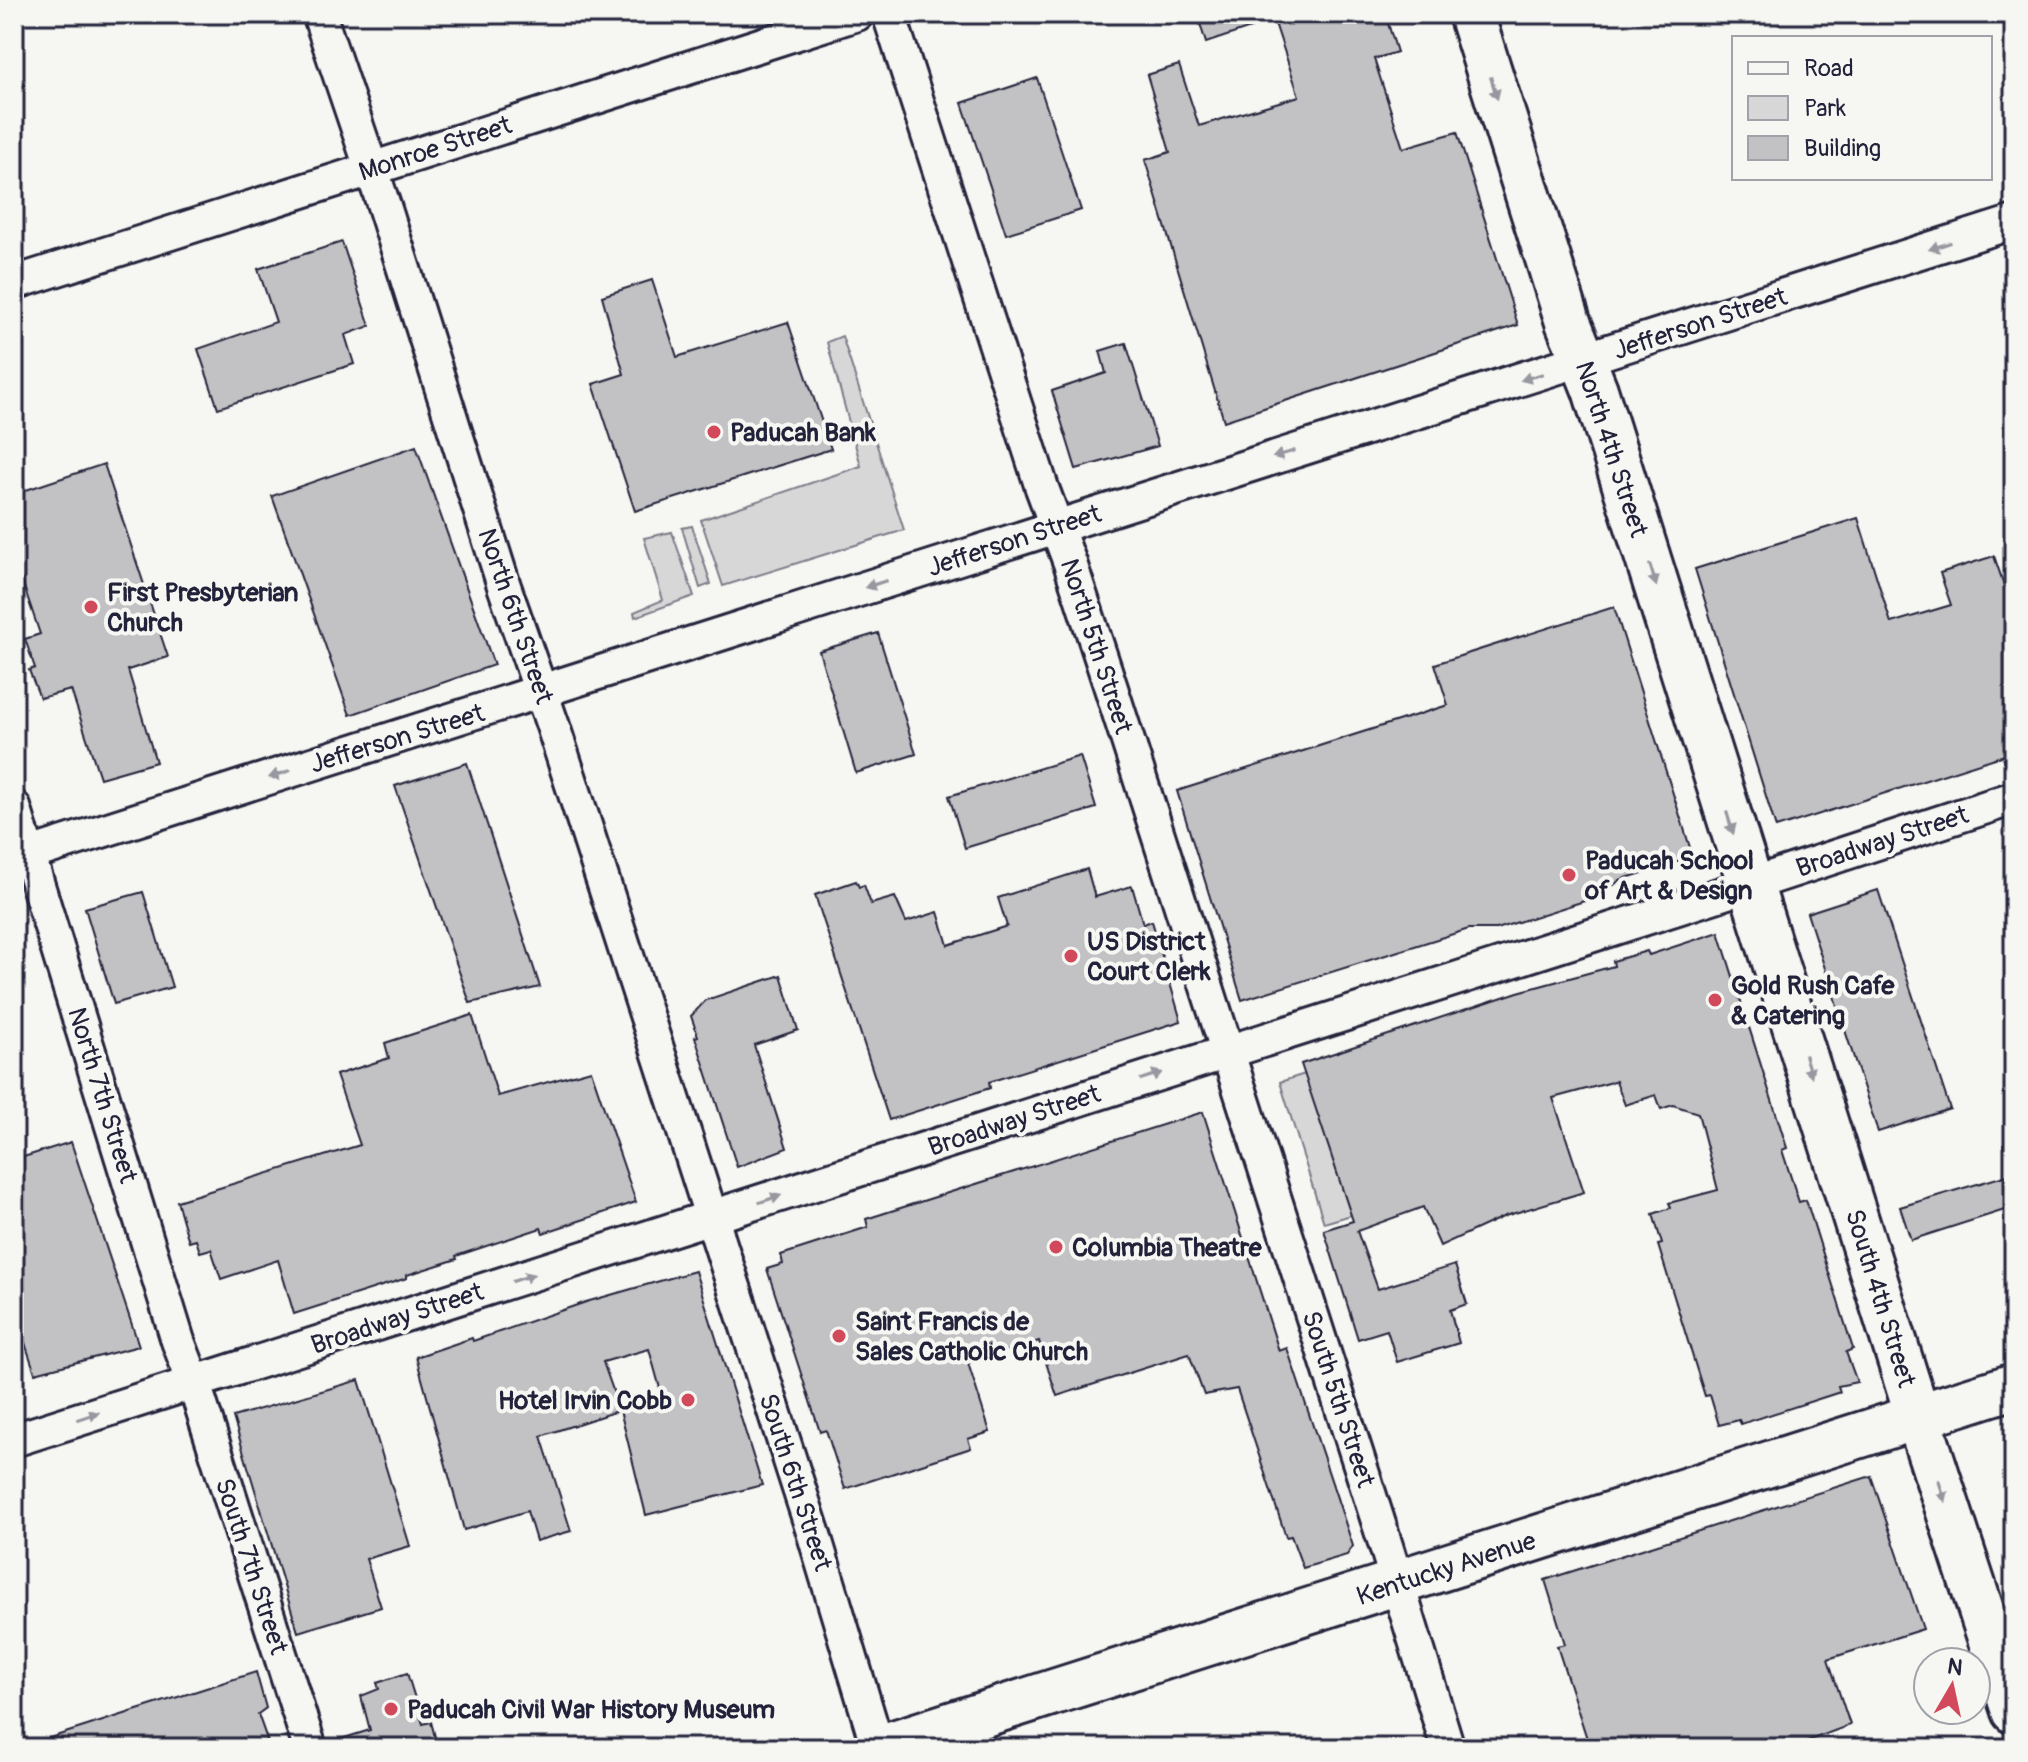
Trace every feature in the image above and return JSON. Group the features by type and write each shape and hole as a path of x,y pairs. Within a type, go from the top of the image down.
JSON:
{"main road":[{"name":"North 4th Street","path":"1471,14 1751,884"},
{"name":"South 4th Street","path":"1751,884 2014,1711"},
{"name":"Kentucky Avenue","path":"878,1748 2014,1386"}],"street":[{"name":"North 6th Street","path":"319,14 711,1218"},
{"name":"Monroe Street","path":"14,283 857,14"},
{"name":"North 5th Street","path":"889,14 1227,1051"},
{"name":"Jefferson Street","path":"22,856 2014,222"},
{"name":"Broadway Street","path":"14,1440 2014,798"},
{"name":"North 7th Street","path":"14,807 22,856 194,1383"},
{"name":"South 5th Street","path":"1227,1051 1448,1748"},
{"name":"South 6th Street","path":"711,1218 814,1535 878,1748"},
{"name":"South 7th Street","path":"194,1383 310,1748"}],"green space":[{"path":"842,336 904,530 723,586 701,520 861,466 827,342"},
{"path":"692,526 711,584 700,588 682,528"},
{"path":"672,532 694,596 635,617 634,612 663,600 644,538"},
{"path":"1305,1074 1351,1215 1324,1223 1280,1082"}],"building":[{"path":"1197,14 1385,14 1397,52 1374,59 1403,148 1457,132 1518,325 1224,421 1145,160 1170,152 1147,75 1179,65 1199,126 1299,96 1274,20 1206,43"},
{"path":"1037,78 1081,210 1006,234 962,103"},
{"path":"342,242 370,326 345,335 354,364 218,408 198,349 276,322 258,269"},
{"path":"652,280 677,357 788,322 831,449 635,511 593,384 624,374 602,296"},
{"path":"1126,343 1158,446 1076,469 1052,391 1106,373 1100,351"},
{"path":"416,446 494,665 350,715 272,496"},
{"name":"First Presbyterian Church","path":"104,464 168,657 128,670 156,762 100,778 71,690 40,698 29,670 35,668 25,639 40,634 21,578 14,580 14,494"},
{"path":"1858,518 1891,623 1951,605 1940,573 1994,556 2006,591 2014,588 2014,752 1776,828 1695,569"},
{"path":"1614,607 1693,857 1620,880 1600,896 1496,929 1469,929 1242,1000 1177,791 1448,705 1435,664"},
{"path":"878,633 916,754 856,773 819,651"},
{"path":"1080,756 1096,808 965,848 949,796"},
{"path":"467,763 540,987 470,1003 395,786"},
{"path":"1087,869 1095,897 1132,886 1143,924 1152,921 1181,1021 989,1082 990,1088 889,1120 815,895 856,881 859,887 864,885 871,904 895,897 906,922 938,912 948,945 1007,926 998,898"},
{"path":"1878,890 1950,1109 1878,1132 1807,913"},
{"path":"143,892 172,987 114,1004 85,908"},
{"path":"1719,932 1787,1148 1782,1150 1799,1202 1806,1200 1853,1349 1846,1352 1857,1382 1838,1386 1840,1392 1741,1424 1739,1420 1719,1425 1710,1395 1705,1396 1658,1245 1662,1244 1653,1214 1671,1208 1669,1203 1718,1190 1698,1113 1673,1105 1661,1109 1656,1095 1625,1105 1616,1081 1553,1098 1584,1192 1505,1216 1440,1246 1423,1207 1357,1231 1378,1289 1455,1265 1467,1304 1450,1310 1459,1343 1397,1362 1387,1330 1358,1339 1324,1230 1353,1221 1301,1064 1518,992 1614,966 1613,961 1647,951 1649,955"},
{"path":"781,975 798,1030 754,1045 787,1148 737,1167 691,1016 706,1000"},
{"path":"472,1015 498,1096 591,1070 636,1202 543,1233 541,1228 456,1256 457,1259 407,1275 407,1278 294,1314 278,1260 221,1279 211,1249 200,1252 196,1240 189,1242 177,1201 360,1145 336,1075 389,1058 385,1043"},
{"path":"1203,1112 1279,1351 1287,1348 1353,1546 1347,1555 1303,1568 1291,1536 1286,1537 1237,1389 1204,1395 1189,1354 1057,1396 1039,1341 968,1363 990,1432 968,1439 971,1448 845,1489 826,1430 820,1432 767,1269 783,1264 781,1255 868,1227 866,1219"},
{"path":"71,1142 139,1346 35,1373 19,1325 14,1326 14,1160"},
{"path":"2014,1173 2014,1207 1911,1240 1900,1207"},
{"path":"695,1271 762,1485 646,1515 620,1410 541,1436 571,1531 536,1541 527,1511 464,1530 416,1357 586,1302","holes":["649,1349 661,1392 619,1407 620,1410 603,1362"]},
{"path":"359,1380 410,1546 366,1559 381,1607 298,1632 233,1417"},
{"path":"1871,1476 1923,1629 1828,1659 1850,1725 1789,1748 1590,1748 1557,1646 1565,1644 1545,1580"},
{"path":"256,1672 266,1708 258,1714 270,1748 35,1748 34,1743"},
{"name":"Paducah Civil War History Museum","path":"407,1673 423,1724 431,1722 438,1748 328,1748 328,1743 370,1730 361,1696 379,1689 377,1683"}],"place":[{"name":"Paducah Bank","path":"714,432"},
{"name":"First Presbyterian Church","path":"91,607"},
{"name":"Paducah School of Art & Design","path":"1569,875"},
{"name":"US District Court Clerk","path":"1071,956"},
{"name":"Gold Rush Cafe & Catering","path":"1715,1000"},
{"name":"Columbia Theatre","path":"1056,1247"},
{"name":"Saint Francis de Sales Catholic Church","path":"839,1336"},
{"name":"Hotel Irvin Cobb","path":"688,1400"},
{"name":"Paducah Civil War History Museum","path":"391,1709"}]}
